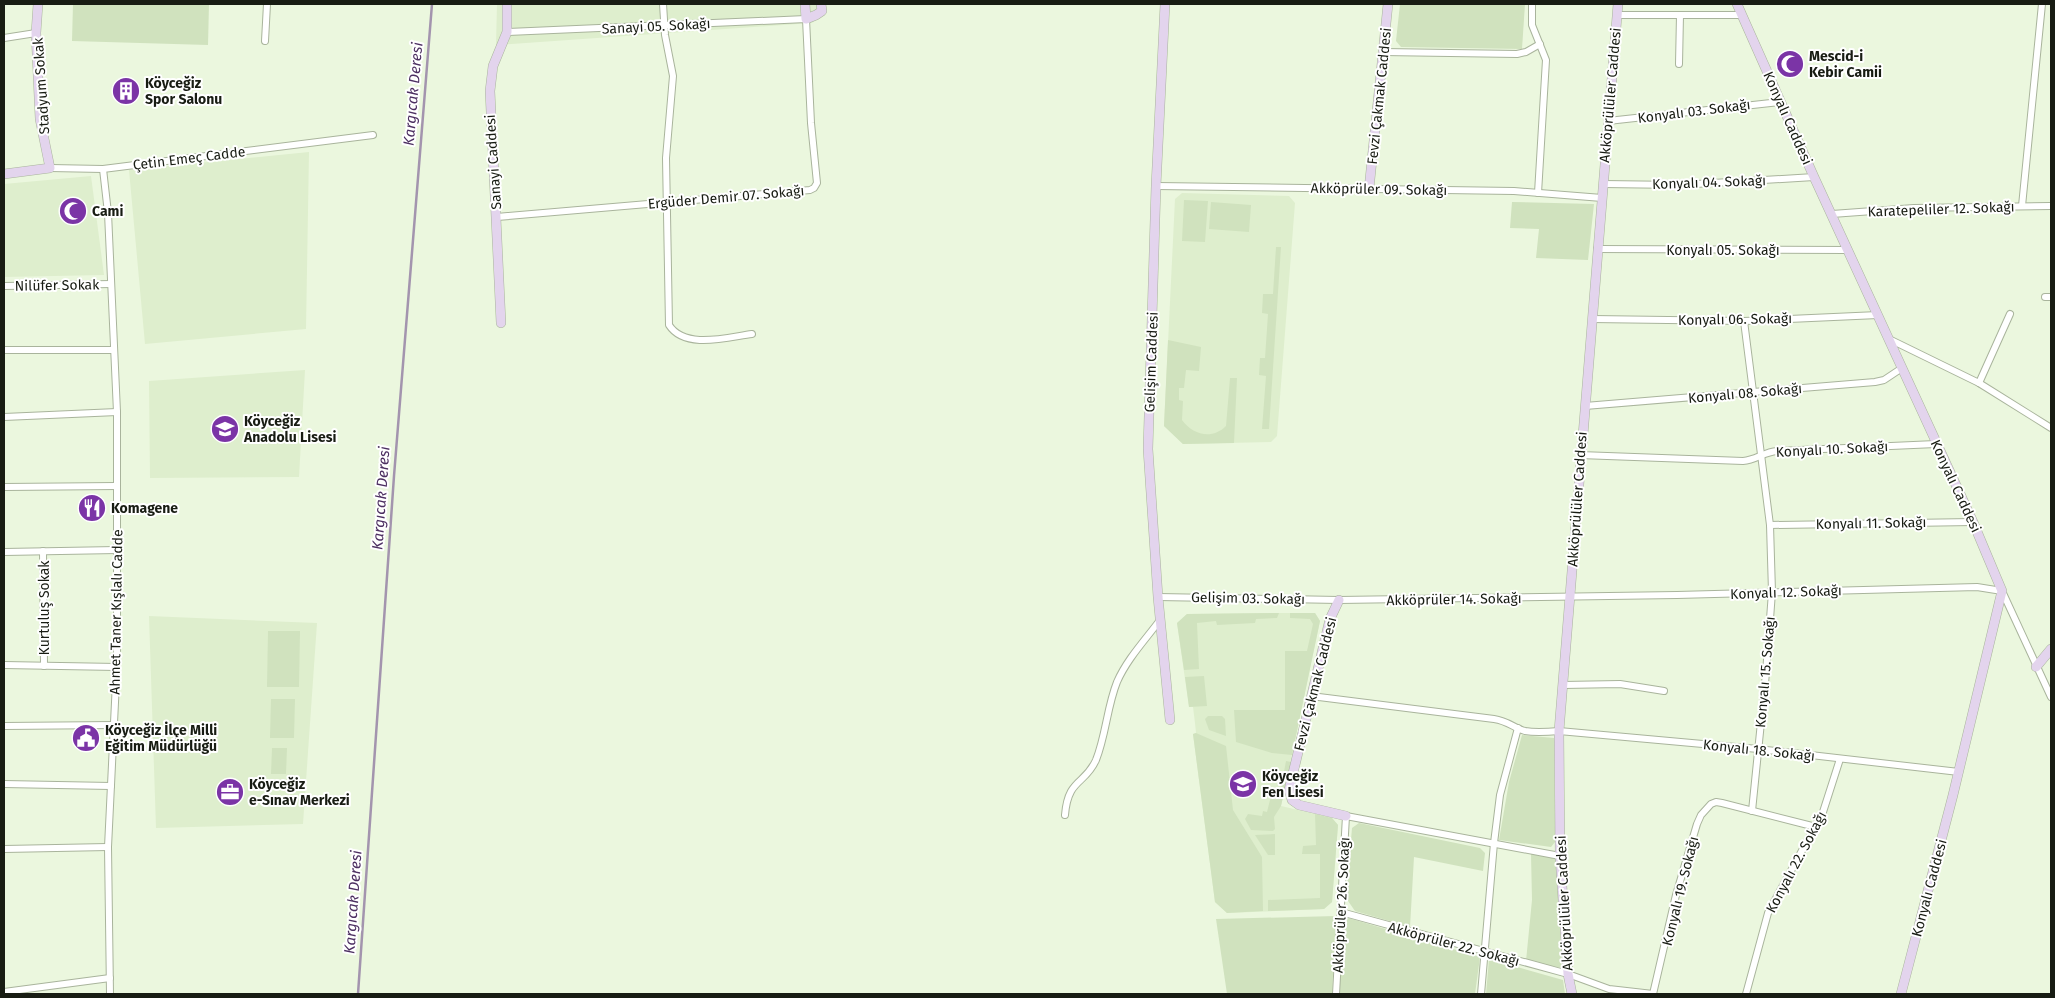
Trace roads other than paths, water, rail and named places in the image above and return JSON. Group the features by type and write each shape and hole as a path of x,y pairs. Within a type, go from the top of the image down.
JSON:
{"street":[{"name":"Stadyum Sokak","path":"38,4 36,33 40,119 50,168"},
{"path":"266,41 267,4"},
{"name":"Sanayi Caddesi","path":"501,323 490,83 493,66 507,32 507,4"},
{"path":"663,4 664,25 673,76 667,139 666,203 669,325 680,336 688,339 710,339 752,334"},
{"path":"805,4 806,19 816,16 822,11 822,4"},
{"name":"Gelişim Caddesi","path":"1165,4 1156,186 1148,449 1158,596 1170,720"},
{"name":"Fevzi Çakmak Caddesi","path":"1369,189 1388,4"},
{"path":"1532,4 1532,25 1546,60 1538,193"},
{"name":"Akköprülüler Caddesi","path":"1572,994 1568,974 1560,856 1559,731 1618,4"},
{"name":"Konyalı Caddesi","path":"1737,4 1814,177 1973,522 2002,591 1901,994"},
{"path":"2022,206 2042,4"},
{"path":"1617,15 1742,15"},
{"path":"1679,64 1680,15"},
{"name":"Sanayi 05. Sokağı","path":"507,32 806,19"},
{"name":"Ergüder Demir 07. Sokağı","path":"497,217 810,190 814,188 817,183 818,174 811,123 806,19"},
{"path":"4,38 36,33"},
{"path":"1383,52 1517,54 1526,52 1540,44"},
{"name":"Konyalı 03. Sokağı","path":"1608,122 1780,102"},
{"name":"Çetin Emeç Cadde","path":"4,174 50,168 102,169 373,135"},
{"name":"Ahmet Taner Kışlalı Cadde","path":"102,169 108,213 117,412 117,667 108,847 110,994"},
{"name":"Konyalı 04. Sokağı","path":"1603,184 1679,185 1814,177"},
{"name":"Akköprüler 09. Sokağı","path":"1156,186 1538,193 1602,198"},
{"name":"Karatepeliler 12. Sokağı","path":"1832,214 1914,208 2051,206"},
{"name":"Konyalı 05. Sokağı","path":"1597,249 1848,250"},
{"name":"Nilüfer Sokak","path":"4,286 111,284"},
{"path":"1979,383 2010,314"},
{"name":"Konyalı 06. Sokağı","path":"1592,319 1744,321 1878,315"},
{"name":"Konyalı 15. Sokağı","path":"1744,321 1770,525 1772,592 1752,811"},
{"path":"1889,339 1979,383 2051,428"},
{"path":"4,350 114,350"},
{"name":"Konyalı 08. Sokağı","path":"1585,406 1875,382 1884,380 1902,368"},
{"path":"4,417 117,412"},
{"name":"Konyalı 10. Sokağı","path":"1580,455 1744,461 1752,460 1777,450 1936,444"},
{"path":"4,487 117,486"},
{"name":"Konyalı 11. Sokağı","path":"1770,525 1973,522"},
{"path":"4,552 117,550"},
{"name":"Kurtuluş Sokak","path":"43,551 44,666"},
{"name":"Konyalı 12. Sokağı","path":"1570,597 1978,587 2002,591"},
{"path":"2002,591 2051,697"},
{"name":"Gelişim 03. Sokağı","path":"1158,596 1339,600"},
{"name":"Akköprüler 14. Sokağı","path":"1339,600 1570,597"},
{"name":"Fevzi Çakmak Caddesi","path":"1339,600 1330,619 1289,790 1295,803 1299,805 1346,816"},
{"path":"1065,814 1070,790 1095,762 1106,728 1117,682 1128,663 1160,620"},
{"path":"2036,667 2051,649"},
{"path":"4,665 117,667"},
{"path":"1562,685 1613,683 1664,691"},
{"name":"Konyalı 18. Sokağı","path":"1311,696 1494,719 1505,721 1518,728 1532,732 1559,731 1758,749 1958,772"},
{"path":"4,726 114,725"},
{"path":"1481,994 1500,795 1518,728"},
{"name":"Konyalı 22. Sokağı","path":"1746,994 1772,903 1816,827 1826,805 1840,759"},
{"path":"4,784 111,786"},
{"name":"Konyalı 19. Sokağı","path":"1653,994 1686,857 1701,815 1706,808 1716,802 1752,811"},
{"path":"1752,811 1816,827"},
{"path":"1346,816 1560,856"},
{"name":"Akköprüler 26. Sokağı","path":"1336,994 1346,816"},
{"path":"4,849 108,847"},
{"name":"Akköprüler 22. Sokağı","path":"1341,912 1568,974 1609,988 1653,994"},
{"path":"4,992 110,978"}],"waterway":[{"name":"Kargıcak Deresi","path":"358,994 394,476 432,4"}],"place":[{"name":"Mescid-i Kebir Camii","path":"1790,64"},
{"name":"Köyceğiz Spor Salonu","path":"126,91"},
{"name":"Cami","path":"73,211"},
{"name":"Köyceğiz Anadolu Lisesi","path":"225,429"},
{"name":"Komagene","path":"92,508"},
{"name":"Köyceğiz İlçe Milli Eğitim Müdürlüğü","path":"86,738"},
{"name":"Köyceğiz Fen Lisesi","path":"1243,784"},
{"name":"Köyceğiz e-Sınav Merkezi","path":"230,792"}]}
